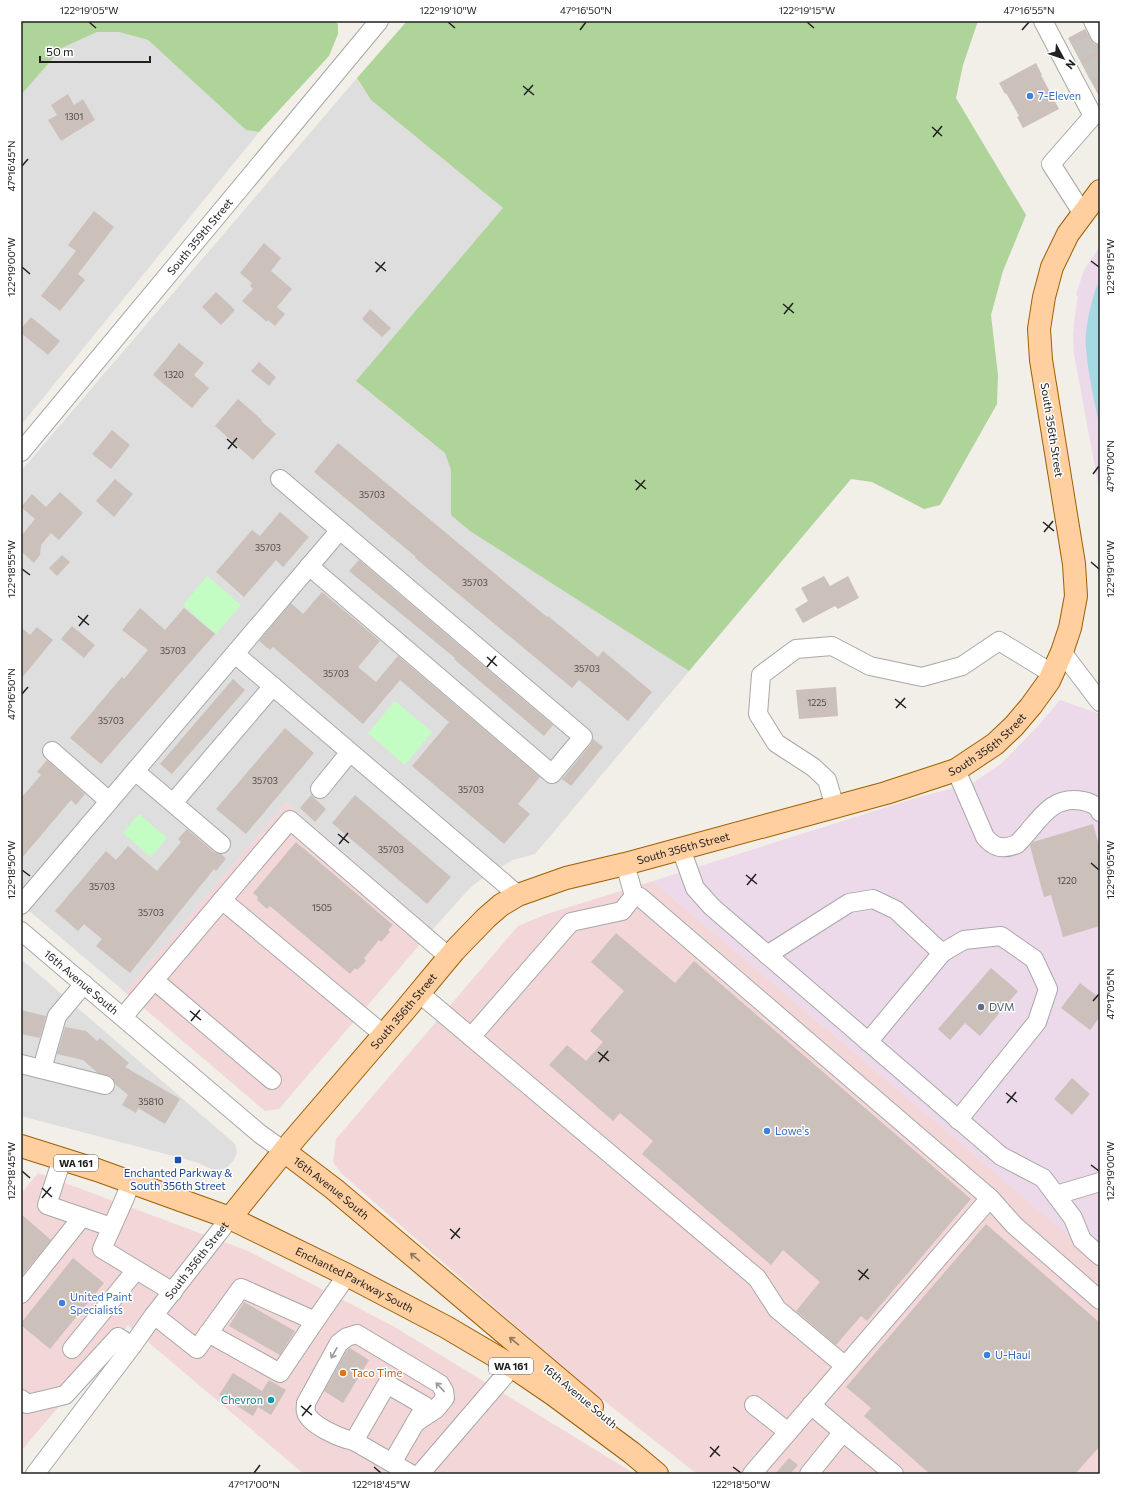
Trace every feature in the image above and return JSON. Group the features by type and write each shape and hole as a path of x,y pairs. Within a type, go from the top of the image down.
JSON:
{"main road":[{"name":"South 356th Street","path":"230,1218 284,1151 449,957 486,918 501,905 518,895 566,878 625,864 886,793 956,770 995,744 1032,706 1052,674 1062,652 1070,628 1076,596 1074,564 1041,360 1039,329 1044,297 1052,267 1068,234 1100,191"},
{"name":"Enchanted Parkway South","path":"23,1151 62,1159 230,1218 347,1275 446,1327 512,1367 554,1395 632,1453 657,1474"},
{"name":"16th Avenue South","path":"284,1151 334,1189 625,1435 632,1453"}],"street":[{"name":"South 359th Street","path":"21,452 27,432 379,21"},
{"path":"1043,21 1069,56 1096,111 1051,164 1083,214"},
{"path":"1093,21 1100,39"},
{"path":"280,479 583,737 552,774 309,566"},
{"path":"21,904 340,530"},
{"path":"835,807 827,780 813,767 776,743 758,714 761,676 796,649 832,646 870,666 922,677 962,666 999,641 1052,674"},
{"path":"1062,652 1100,702"},
{"path":"235,654 518,895"},
{"path":"173,803 273,686"},
{"path":"52,752 109,801"},
{"path":"320,790 350,752"},
{"path":"956,770 985,837 996,847 1011,847 1017,844 1050,807 1062,801 1075,799 1087,802 1098,808 1100,812"},
{"path":"135,771 221,844"},
{"path":"123,1017 290,820 449,957"},
{"path":"681,849 695,888 712,907 1001,1156 1043,1178 1073,1218 1082,1240 1100,1256"},
{"path":"625,864 634,896"},
{"path":"471,1037 571,922 622,911 634,896"},
{"path":"634,896 640,897 990,1198 1014,1225 1100,1300"},
{"path":"767,955 849,903 873,899 896,910 942,953"},
{"path":"222,900 384,1034"},
{"name":"16th Avenue South","path":"21,931 260,1134 284,1151"},
{"path":"868,1042 942,953 964,940 1001,936 1034,959 1048,989 1037,1022 958,1120"},
{"path":"154,980 272,1080"},
{"path":"42,1069 57,1016 84,984"},
{"path":"419,993 757,1278 777,1309 844,1365"},
{"path":"21,1064 105,1085"},
{"path":"62,1159 47,1205 111,1227"},
{"path":"131,1182 102,1249 173,1292"},
{"path":"1056,1195 1100,1182"},
{"path":"752,1474 844,1365 990,1198"},
{"path":"21,1294 82,1217"},
{"name":"South 356th Street","path":"35,1474 154,1315 230,1218"},
{"path":"72,1349 136,1270"},
{"path":"208,1333 280,1373 347,1275"},
{"path":"154,1315 196,1349 241,1288 315,1321"},
{"path":"411,1474 354,1441 343,1439 318,1425 309,1418 306,1412 306,1403 339,1343 347,1337 357,1334 440,1384 444,1391 445,1398 436,1409 415,1423"},
{"path":"21,1399 27,1404 65,1395 118,1337 132,1346"},
{"path":"420,1474 512,1367"},
{"path":"354,1441 387,1384 425,1406 392,1463"},
{"path":"811,1404 894,1474"},
{"path":"754,1405 788,1432"},
{"path":"809,1474 843,1432"}],"shaded area":[{"path":"97,32 119,32 148,40 246,130 259,132 21,425 21,95 62,48"},
{"path":"357,78 371,100 503,208 851,479 535,854 513,860 480,880 469,889 433,929 286,803 125,992 21,904 21,471"},
{"path":"1100,247 1100,494 1074,354 1073,336 1078,296 1076,295 1084,270"},
{"path":"1060,700 1100,714 1100,1262 653,881 919,797 973,783 1002,763 1038,726"},
{"path":"286,803 433,929 279,1109 265,1111 125,992"},
{"path":"653,881 1100,1262 1100,1474 697,1474 575,1378 341,1173 333,1162 336,1139 518,926 547,914"},
{"path":"21,959 235,1144 237,1153 233,1161 226,1168 216,1171 196,1162 21,1116"},
{"path":"38,1173 248,1251 393,1326 635,1474 304,1474 128,1325 21,1451 21,1194"}],"green space":[{"path":"21,21 334,21 338,24 338,34 329,56 259,132 246,130 148,40 119,32 97,32 62,48 21,95"},
{"path":"407,21 978,21 963,65 956,98 1026,215 1003,271 991,315 998,375 997,404 940,505 924,509 872,482 851,479 689,671 470,531 451,515 451,470 445,453 356,381 503,208 371,100 357,78"},
{"path":"207,576 241,605 216,634 183,605"},
{"path":"395,701 432,732 405,765 368,733"},
{"path":"139,814 167,838 151,857 123,833"}],"water":[{"path":"1100,279 1100,430 1088,368 1086,332 1094,294"}],"building":[{"name":"7-Eleven","path":"1085,29 1094,44 1100,45 1100,98 1068,38"},
{"name":"7-Eleven","path":"1036,63 1059,109 1023,128 1017,117 1019,116 999,83"},
{"path":"68,94 74,105 83,99 95,120 61,141 48,120 57,115 51,105"},
{"path":"94,211 114,227 78,274 85,280 60,311 41,296 76,251 68,245"},
{"path":"264,243 281,258 271,271 292,289 277,307 285,314 275,326 268,320 267,322 242,301 253,289 250,286 252,283 240,273"},
{"path":"216,292 235,310 221,325 202,307"},
{"path":"370,309 391,328 382,337 362,319"},
{"path":"31,317 60,341 48,355 21,333 21,329"},
{"path":"179,343 204,363 194,375 209,388 192,408 153,375"},
{"path":"259,362 276,377 269,386 251,371"},
{"path":"238,399 276,434 253,460 215,426"},
{"path":"112,430 130,445 111,469 92,454"},
{"path":"338,443 547,617 548,616 598,657 603,651 652,692 628,721 579,680 572,688 314,472"},
{"path":"115,479 133,494 114,517 96,501"},
{"path":"60,492 83,513 59,540 51,533 41,545 40,555 34,563 21,551 21,536 35,519 21,507 32,494 46,507"},
{"path":"280,512 309,537 283,567 276,560 244,597 216,572 252,530 260,536"},
{"path":"62,555 70,562 57,576 49,568"},
{"path":"359,560 553,725 544,736 454,659 455,658 349,571"},
{"path":"824,576 830,586 848,576 859,598 838,609 835,606 803,623 795,609 808,601 801,588"},
{"path":"322,592 380,641 358,667 376,682 398,656 540,777 518,804 530,814 504,844 412,766 449,722 400,680 363,724 273,647 270,650 259,641 291,603 303,614"},
{"path":"140,608 165,630 184,608 215,634 101,764 70,738 122,677 124,679 148,650 122,630"},
{"path":"72,626 95,645 84,658 61,639"},
{"path":"21,627 30,635 37,627 53,640 21,679"},
{"path":"233,679 245,690 172,774 160,764"},
{"path":"836,687 838,716 799,719 796,690"},
{"path":"285,728 314,753 246,834 216,809"},
{"path":"593,739 603,747 571,786 562,779 591,744"},
{"path":"47,760 85,794 76,805 71,800 21,859 21,798 41,775 37,772"},
{"path":"311,795 326,809 315,822 300,808"},
{"path":"355,795 451,877 427,904 332,823"},
{"path":"1093,824 1100,849 1100,926 1063,937 1051,895 1044,897 1030,846 1033,842"},
{"path":"187,829 214,852 221,854 226,859 216,871 214,869 130,973 96,946 102,939 84,924 78,931 55,911 106,851 116,860 128,846 157,871 181,842 178,839"},
{"path":"296,842 393,925 388,930 390,932 381,942 379,940 364,958 366,961 357,970 355,968 350,974 270,906 267,909 257,900 258,897 253,893"},
{"name":"Lowe's","path":"616,933 675,983 694,961 971,1199 867,1321 861,1316 836,1345 796,1311 820,1282 783,1250 771,1265 642,1154 653,1141 620,1113 613,1121 549,1065 567,1045 586,1061 603,1042 590,1031 624,991 591,962"},
{"name":"DVM","path":"991,968 1018,991 980,1036 965,1023 950,1040 938,1029"},
{"path":"1080,983 1100,998 1100,1017 1090,1030 1061,1008"},
{"path":"21,1010 46,1016 40,1038 21,1034"},
{"path":"65,1027 86,1031 97,1041 100,1038 129,1063 125,1067 180,1099 165,1124 138,1108 136,1113 122,1105 128,1095 115,1084 112,1077 98,1073 83,1060 57,1054"},
{"path":"1072,1078 1090,1094 1072,1115 1054,1099"},
{"path":"21,1214 51,1240 21,1277"},
{"name":"U-Haul","path":"986,1224 1100,1323 1100,1446 1075,1474 930,1474 864,1416 871,1408 846,1387"},
{"name":"United Paint Specialists","path":"73,1258 104,1283 50,1349 21,1325 21,1323"},
{"path":"244,1302 295,1331 280,1355 229,1326"},
{"name":"Taco Time","path":"350,1348 369,1360 343,1403 324,1391 347,1350"},
{"path":"233,1373 262,1391 269,1380 286,1390 271,1415 258,1407 253,1416 219,1395"},
{"path":"789,1458 798,1465 790,1474 775,1474"}],"tunnel":[{"path":"1076,52 1099,41"},
{"path":"1086,72 1100,65"}],"place":[{"name":"7-Eleven","path":"1030,96"},
{"name":"DVM","path":"981,1007"},
{"name":"Lowe's","path":"767,1131"},
{"name":"Enchanted Parkway & South 356th Street","path":"178,1160"},
{"name":"United Paint Specialists","path":"62,1303"},
{"name":"U-Haul","path":"987,1355"},
{"name":"Taco Time","path":"343,1373"},
{"name":"Chevron","path":"271,1400"}]}
